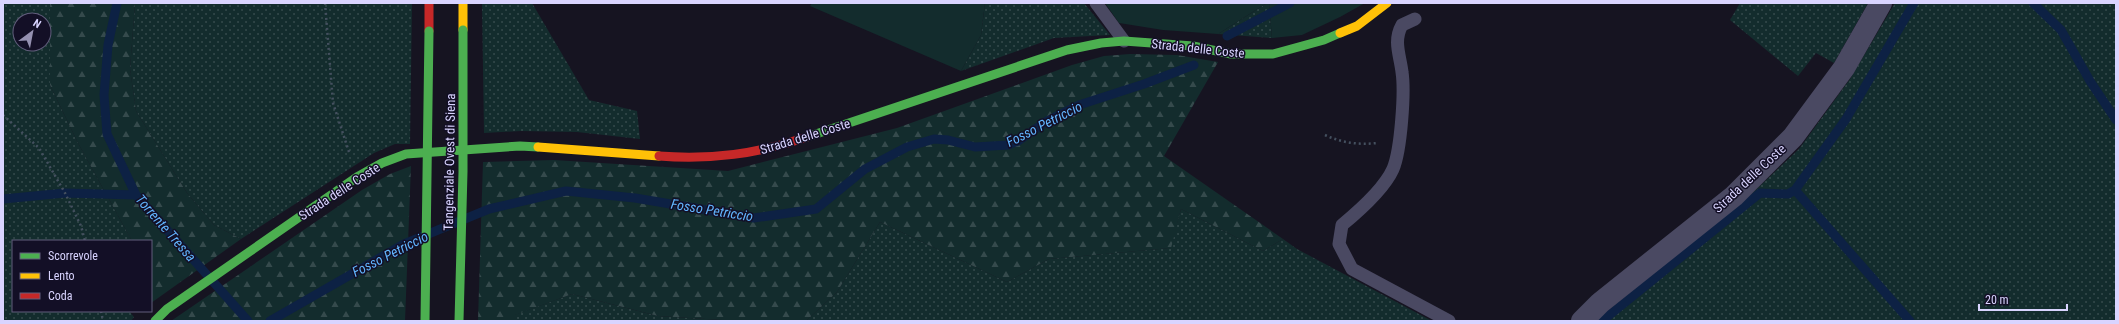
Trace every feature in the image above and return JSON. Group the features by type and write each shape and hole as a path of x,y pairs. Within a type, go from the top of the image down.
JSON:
{"main road":[{"name":"Tangenziale Ovest di Siena","path":"425,321 429,3"},
{"name":"Tangenziale Ovest di Siena","path":"459,321 463,172 463,3"},
{"name":"Strada delle Coste","path":"155,321 167,309 254,247 358,177 382,163 406,154 520,146 671,157 725,157 784,145 1067,50 1101,43 1124,41 1193,46 1231,54 1273,54 1324,40 1357,26 1387,3"}],"street":[{"name":"Strada delle Coste","path":"1582,321 1600,303 1734,196 1793,137 1844,68 1881,3"}],"lane":[{"path":"1096,3 1124,41"},
{"path":"1415,19 1402,25 1397,34 1397,52 1402,73 1402,122 1393,169 1368,203 1342,225 1339,244 1352,269 1449,321"}],"path":[{"path":"325,3 333,103 358,177"},
{"path":"3,115 39,148 72,206 81,226 85,240"},
{"path":"1325,135 1336,140 1361,144 1385,142 1398,144"}],"green space":[{"path":"3,3 50,3 50,12 12,12 12,52 50,52 50,85 78,143 131,240 12,240 12,312 130,312 134,317 131,321 3,321"},
{"path":"50,3 135,3 130,69 136,111 187,193 214,225 241,239 152,302 152,240 131,240 78,143 50,85 52,12 50,12"},
{"path":"135,3 412,3 410,144 395,144 374,153 241,239 214,225 187,193 136,111 130,69"},
{"path":"482,3 532,3 589,100 637,111 640,139 577,132 521,131 484,133"},
{"path":"812,3 985,3 981,35 961,71 810,6"},
{"path":"985,3 1084,3 1110,35 1054,38 961,71 981,35"},
{"path":"1105,3 1267,3 1218,34 1163,30 1119,23"},
{"path":"1269,3 1272,38 1218,34"},
{"path":"1269,3 1365,3 1302,35 1272,38"},
{"path":"1740,3 1868,3 1834,63 1816,53 1798,76 1730,20"},
{"path":"1895,3 2116,3 2116,321 1599,321 1608,311 1746,199 1799,149 1850,79"},
{"path":"1130,54 1177,55 1218,62 1164,156 1283,239 1263,251 1181,209 1171,248 1049,259 1007,282 880,222 837,292 806,321 738,321 658,316 572,294 515,315 515,321 478,321 483,162 554,160 728,171 897,128 1072,65 1104,56"},
{"path":"411,166 405,321 171,321 362,190 390,174"},
{"path":"1181,209 1263,251 1283,239 1297,249 1432,321 806,321 837,292 880,222 1007,282 1049,259 1170,248"},
{"path":"572,294 658,316 738,321 515,321 514,315"}],"waterway":[{"name":"Torrente Tressa","path":"117,3 108,45 104,95 107,134 136,195 248,321"},
{"name":"Fosso Petriccio","path":"1227,36 1290,3"},
{"path":"1910,321 1795,190 1846,119 1914,3"},
{"path":"2033,3 2061,30 2090,81 2116,120"},
{"name":"Fosso Petriccio","path":"270,321 404,244 489,209 566,191 635,198 754,218 816,209 865,169 907,147 934,139 948,140 975,147 1008,145 1018,141 1047,121 1079,105 1144,84 1194,65"},
{"path":"1602,321 1760,193 1788,194 1795,190"},
{"path":"3,199 65,193 136,195"}],"traffic: fast":[{"path":"459,321 463,172 463,30"},
{"path":"425,321 429,31"},
{"path":"807,137 1067,50 1101,43 1124,41 1193,46 1231,54 1273,54 1324,40 1340,33"},
{"path":"155,321 167,309 357,177 382,163 406,154 520,146 538,147"}],"traffic: slow":[{"path":"463,3 463,30"},
{"path":"1340,33 1357,26 1387,3"},
{"path":"538,147 659,156"}],"traffic: jam":[{"path":"429,3 429,31"},
{"path":"659,156 697,157 752,152 807,137"}]}
